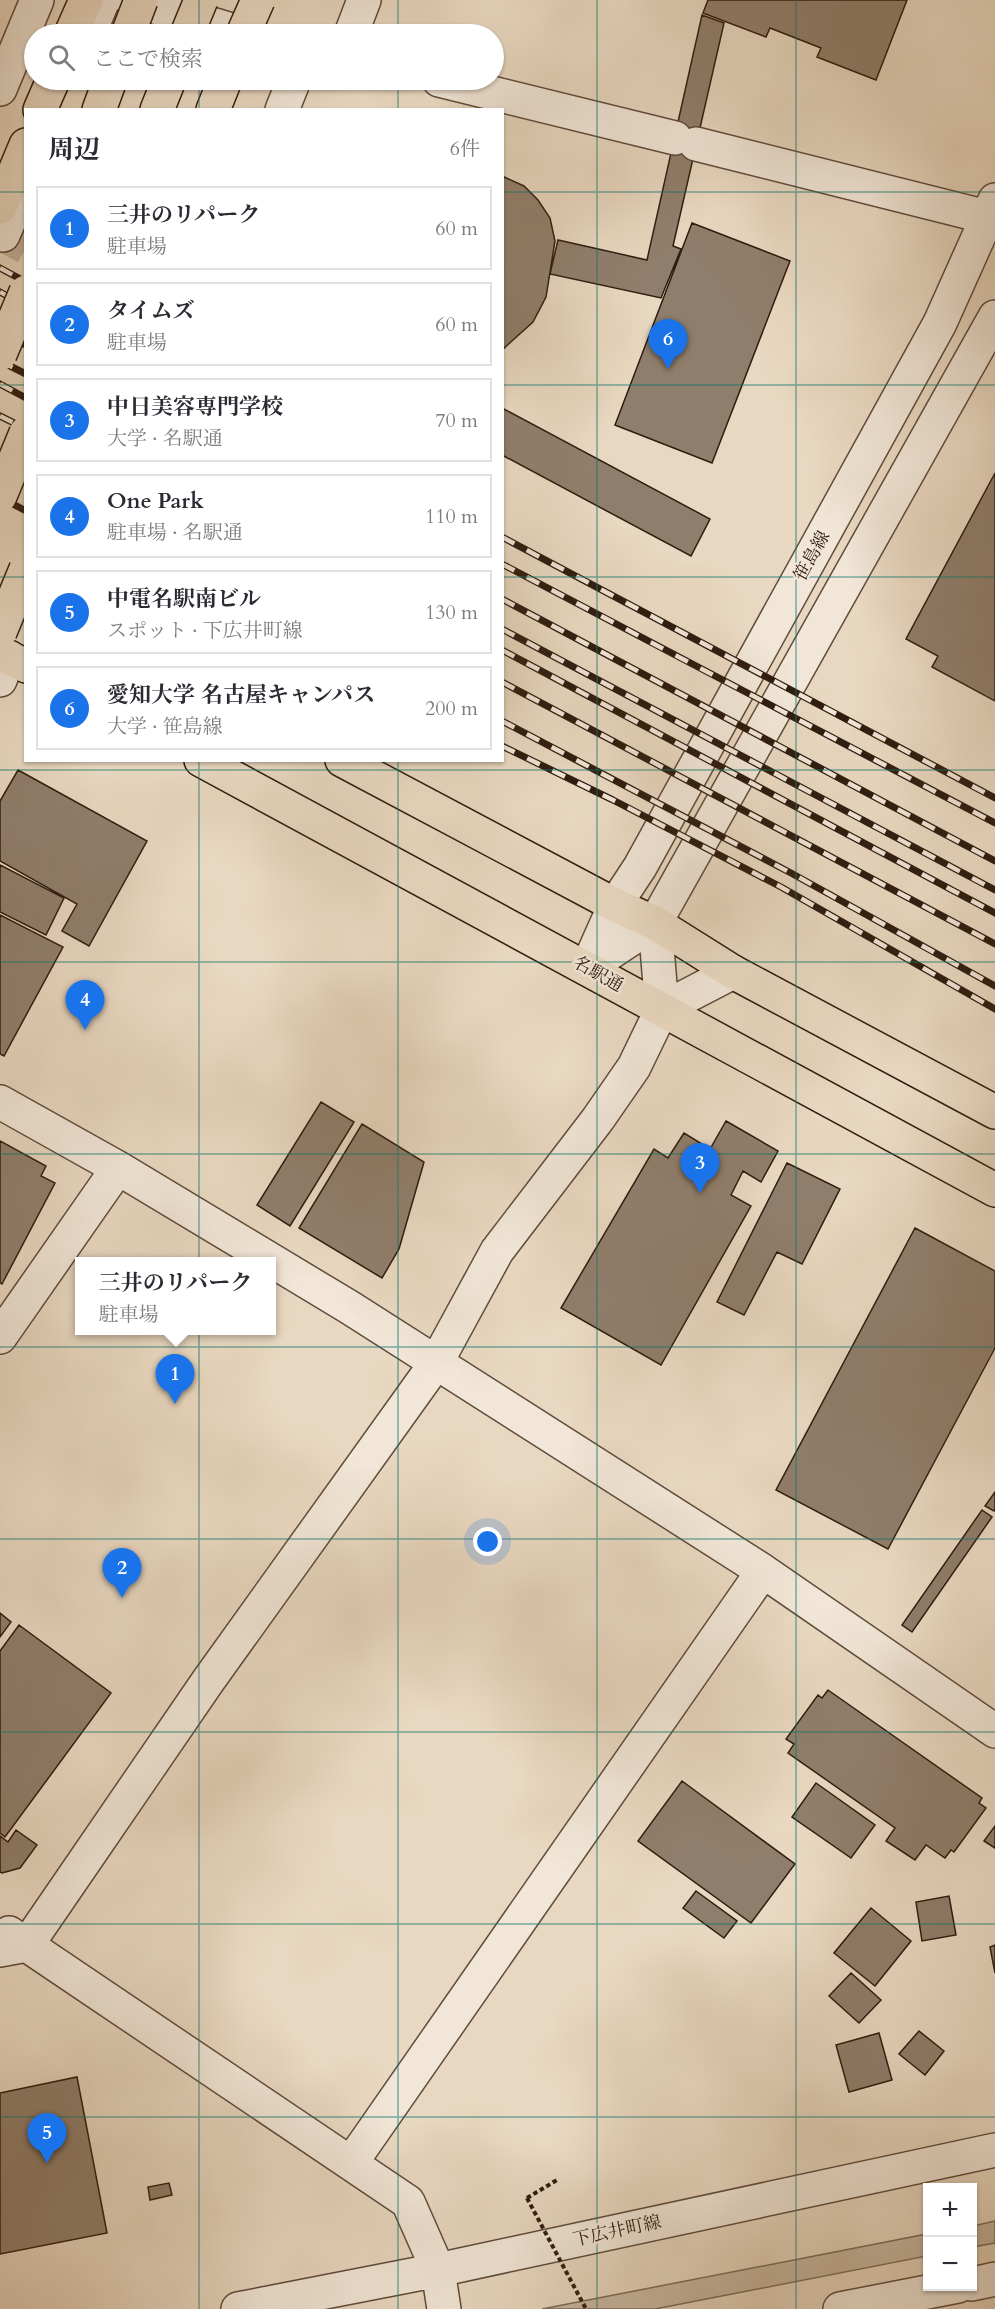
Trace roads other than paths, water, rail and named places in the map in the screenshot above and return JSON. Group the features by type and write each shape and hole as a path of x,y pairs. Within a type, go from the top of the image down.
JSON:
{"main road":[{"path":"75,24 86,0"},
{"path":"132,24 141,0"},
{"path":"191,24 201,0"},
{"path":"248,24 258,0"},
{"path":"41,108 49,90"},
{"path":"100,108 106,90"},
{"path":"158,108 165,90"},
{"path":"214,108 221,90"},
{"path":"0,207 24,150"},
{"path":"0,354 24,297"},
{"path":"0,496 24,438"},
{"path":"7,658 24,578"},
{"path":"0,580 24,593"},
{"name":"名駅通","path":"205,762 995,1190"},
{"path":"346,762 655,923 733,972 995,1112"}],"street":[{"path":"27,24 37,0"},
{"path":"93,24 103,0"},
{"path":"131,0 211,24"},
{"path":"355,24 364,0"},
{"path":"0,89 24,31"},
{"path":"58,108 65,90"},
{"path":"283,108 290,90"},
{"path":"479,90 686,141 993,212"},
{"path":"0,234 3,235 24,187"},
{"name":"笹島線","path":"587,968 615,904 640,867 912,376 993,212"},
{"path":"587,968 655,923 995,317"},
{"path":"13,1947 208,1681 436,1363 497,1251 598,1119 634,1067 662,1009 655,923"},
{"path":"662,1009 733,972"},
{"path":"0,1102 118,1168 267,1257"},
{"path":"0,1337 118,1168"},
{"path":"276,1262 349,1306 763,1570 995,1731"},
{"path":"351,2163 763,1570"},
{"path":"0,1927 13,1947 351,2163 408,2202 438,2270 444,2309"},
{"name":"下広井町線","path":"238,2309 438,2270 995,2150"},
{"path":"977,2283 995,2279"},
{"path":"840,2309 932,2291"}],"tunnel":[{"path":"3,235 24,247"}],"railway":[{"path":"0,268 24,281"},
{"path":"0,292 24,305"},
{"path":"0,332 24,344"},
{"path":"0,361 24,373"},
{"path":"0,384 24,397"},
{"path":"0,416 24,428"},
{"path":"0,458 24,471"},
{"path":"0,497 24,510"},
{"path":"504,538 995,798"},
{"path":"504,565 995,823"},
{"path":"504,600 995,861"},
{"path":"504,630 995,890"},
{"path":"504,651 995,913"},
{"path":"504,683 995,944"},
{"path":"504,722 791,873 995,986"},
{"path":"504,747 613,800 781,887 995,1009"}],"place":[{"name":"愛知大学 名古屋キャンパス","path":"668,369"},
{"name":"One Park","path":"85,1030"},
{"name":"中日美容専門学校","path":"700,1193"},
{"name":"三井のリパーク","path":"175,1404"},
{"name":"タイムズ","path":"122,1598"},
{"name":"中電名駅南ビル","path":"47,2163"}]}
